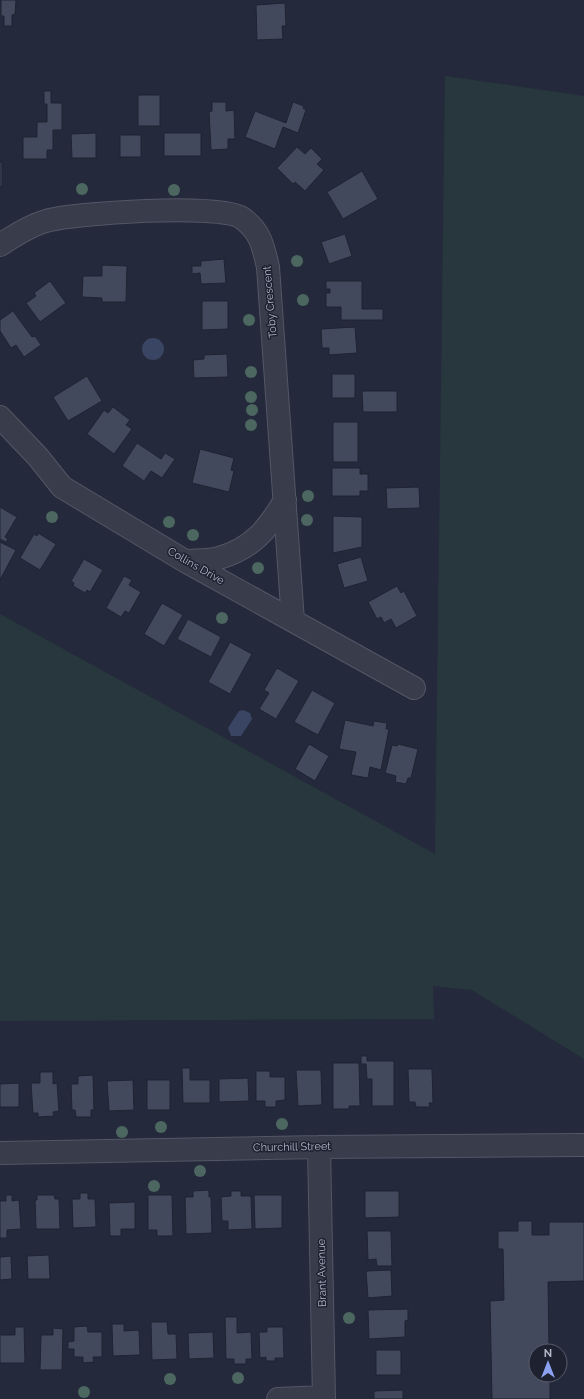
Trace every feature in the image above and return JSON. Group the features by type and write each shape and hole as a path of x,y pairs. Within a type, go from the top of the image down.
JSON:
{"street":[{"name":"Toby Crescent","path":"0,245 44,221 82,214 186,210 227,213 241,217 260,236 268,267 293,621"},
{"name":"Collins Drive","path":"0,417 38,457 62,487 185,560 414,688"},
{"path":"185,560 218,558 248,545 271,524 285,500"},
{"name":"Churchill Street","path":"0,1153 319,1146 584,1145"},
{"name":"Brant Avenue","path":"319,1146 324,1398"},
{"path":"278,1399 324,1398"}],"shaded area":[{"path":"445,76 584,96 584,1059 472,990 433,986 434,1019 0,1021 0,614 435,854"}],"water":[{"path":"153,338 161,341 164,349 161,357 153,360 145,357 142,349 145,341"},
{"path":"243,710 250,713 252,719 241,736 231,736 228,728 239,711"}],"building":[{"path":"1,0 16,0 15,14 12,15 12,26 4,26 4,16 1,16"},
{"path":"285,3 286,26 282,26 283,39 257,40 256,5"},
{"path":"44,91 51,91 51,103 62,103 62,130 53,130 53,150 47,150 47,159 23,159 23,137 37,137 37,122 47,122 47,104 44,104"},
{"path":"138,95 160,95 160,126 138,126"},
{"path":"212,102 226,102 226,111 234,110 235,139 228,139 228,149 211,150 209,112 212,111"},
{"path":"293,102 304,106 303,108 306,110 298,133 283,127 275,149 245,137 255,111 286,123"},
{"path":"96,133 96,158 72,158 71,134"},
{"path":"164,133 201,133 201,156 164,156"},
{"path":"120,135 141,135 141,157 120,157"},
{"path":"297,147 305,154 311,148 322,159 317,164 324,170 305,191 295,182 293,184 277,168"},
{"path":"0,162 2,162 2,187 0,187"},
{"path":"362,171 378,199 343,219 327,192"},
{"path":"345,234 352,256 329,264 321,242"},
{"path":"224,259 226,283 201,284 200,273 192,274 192,266 201,266 201,261"},
{"path":"102,265 127,266 126,302 102,302 102,298 82,297 83,276 102,276"},
{"path":"50,281 66,303 40,322 26,303 36,296 34,293"},
{"path":"326,281 362,281 362,309 383,309 383,320 341,320 341,307 326,307 326,293 330,293 330,289 326,289"},
{"path":"202,301 228,301 228,329 202,330"},
{"path":"13,311 32,337 35,336 41,345 24,357 16,345 11,348 0,331 0,320"},
{"path":"355,327 357,353 329,355 329,348 322,348 321,329"},
{"path":"227,354 228,377 194,378 193,360 204,359 204,355"},
{"path":"332,374 355,374 355,398 332,398"},
{"path":"87,376 102,401 68,421 53,397"},
{"path":"362,391 397,391 397,412 363,412"},
{"path":"113,407 130,420 126,425 132,429 114,454 87,434 104,410 108,413"},
{"path":"333,422 358,422 358,462 333,462"},
{"path":"137,443 161,459 165,453 175,459 162,478 151,471 144,481 122,466"},
{"path":"200,449 234,458 231,470 234,471 229,492 192,483"},
{"path":"332,468 360,468 360,474 368,474 368,491 360,491 360,496 332,496"},
{"path":"419,487 420,508 387,509 386,488"},
{"path":"0,507 17,517 5,537 8,539 6,542 0,539"},
{"path":"333,516 362,517 362,547 333,553"},
{"path":"38,533 56,544 40,570 20,558 34,534 37,536"},
{"path":"0,542 16,550 0,580"},
{"path":"361,557 368,581 344,588 337,564"},
{"path":"84,559 103,570 90,592 87,590 85,593 73,586 74,583 71,581"},
{"path":"124,576 132,580 129,585 141,592 129,613 125,611 121,617 106,608"},
{"path":"397,586 401,593 404,591 417,616 396,628 391,619 384,623 381,617 377,619 368,602"},
{"path":"162,603 183,615 164,646 144,634"},
{"path":"188,619 221,637 211,657 177,639"},
{"path":"230,642 252,654 230,694 208,682"},
{"path":"277,668 299,681 276,719 259,709 269,693 264,690"},
{"path":"312,690 335,703 318,735 294,722"},
{"path":"345,720 373,726 374,721 387,723 386,729 389,729 381,770 370,767 368,778 351,775 356,752 339,749"},
{"path":"309,744 329,756 315,781 295,769"},
{"path":"398,744 418,749 411,778 408,778 406,784 395,782 396,776 385,773 392,745 397,746"},
{"path":"361,1056 367,1056 367,1061 394,1061 394,1106 372,1106 372,1079 367,1079 366,1064 361,1064"},
{"path":"333,1063 359,1063 360,1106 349,1106 349,1109 333,1109"},
{"path":"182,1068 190,1068 190,1080 210,1080 210,1103 183,1103"},
{"path":"408,1069 432,1069 433,1103 429,1103 430,1107 416,1107 415,1102 409,1102"},
{"path":"296,1070 321,1070 322,1105 298,1106"},
{"path":"256,1071 270,1071 270,1077 285,1077 285,1100 276,1101 276,1107 265,1107 265,1101 256,1101"},
{"path":"40,1072 53,1072 53,1084 57,1083 59,1111 53,1112 54,1116 38,1117 38,1113 33,1113 31,1083 40,1083"},
{"path":"93,1075 94,1110 91,1110 91,1117 76,1117 75,1110 72,1110 71,1084 78,1084 78,1076"},
{"path":"248,1078 249,1101 219,1102 219,1079"},
{"path":"133,1080 134,1110 109,1111 107,1081"},
{"path":"147,1080 170,1080 170,1110 147,1110"},
{"path":"19,1083 19,1107 0,1107 0,1084"},
{"path":"209,1190 209,1197 211,1197 212,1233 186,1234 185,1197 193,1197 193,1191"},
{"path":"231,1191 241,1191 241,1196 251,1196 252,1229 228,1230 228,1221 222,1221 221,1197 231,1196"},
{"path":"365,1191 399,1191 399,1217 365,1218"},
{"path":"80,1193 88,1193 88,1199 95,1199 96,1227 73,1228 72,1199 80,1199"},
{"path":"6,1195 12,1195 12,1201 19,1200 21,1229 7,1230 7,1238 0,1238 0,1201 6,1201"},
{"path":"37,1195 54,1195 55,1199 59,1199 60,1229 36,1229 35,1200 37,1200"},
{"path":"148,1195 172,1195 173,1236 157,1236 157,1230 148,1230"},
{"path":"254,1195 282,1195 282,1228 255,1229"},
{"path":"135,1202 135,1229 121,1229 121,1236 110,1236 109,1203"},
{"path":"518,1221 532,1221 532,1235 549,1235 549,1222 584,1222 584,1281 548,1282 549,1343 528,1343 528,1383 550,1383 550,1399 492,1399 490,1301 504,1300 503,1249 498,1249 498,1231 518,1231"},
{"path":"367,1231 391,1231 392,1266 377,1266 376,1259 368,1260"},
{"path":"49,1255 50,1279 28,1279 27,1256"},
{"path":"11,1256 12,1279 0,1280 0,1257"},
{"path":"391,1270 392,1296 368,1298 366,1271"},
{"path":"408,1309 408,1320 405,1321 405,1337 369,1339 368,1310"},
{"path":"225,1317 237,1317 237,1333 251,1332 252,1359 246,1359 246,1364 234,1364 234,1359 226,1359"},
{"path":"151,1322 167,1322 168,1334 176,1334 177,1359 152,1360"},
{"path":"112,1324 124,1324 124,1331 139,1330 140,1355 113,1356"},
{"path":"87,1326 88,1332 102,1332 102,1357 93,1357 94,1362 83,1363 83,1357 74,1357 74,1349 68,1349 68,1342 74,1341 74,1327"},
{"path":"15,1327 24,1327 25,1363 0,1363 0,1335 15,1335"},
{"path":"267,1327 283,1327 284,1358 275,1358 275,1361 266,1361 266,1357 260,1358 259,1332 267,1332"},
{"path":"53,1328 63,1329 62,1370 40,1370 41,1335 53,1335"},
{"path":"213,1332 214,1358 189,1359 188,1333"},
{"path":"376,1350 401,1350 401,1375 376,1375"},
{"path":"403,1390 403,1399 374,1399 374,1391"}]}
